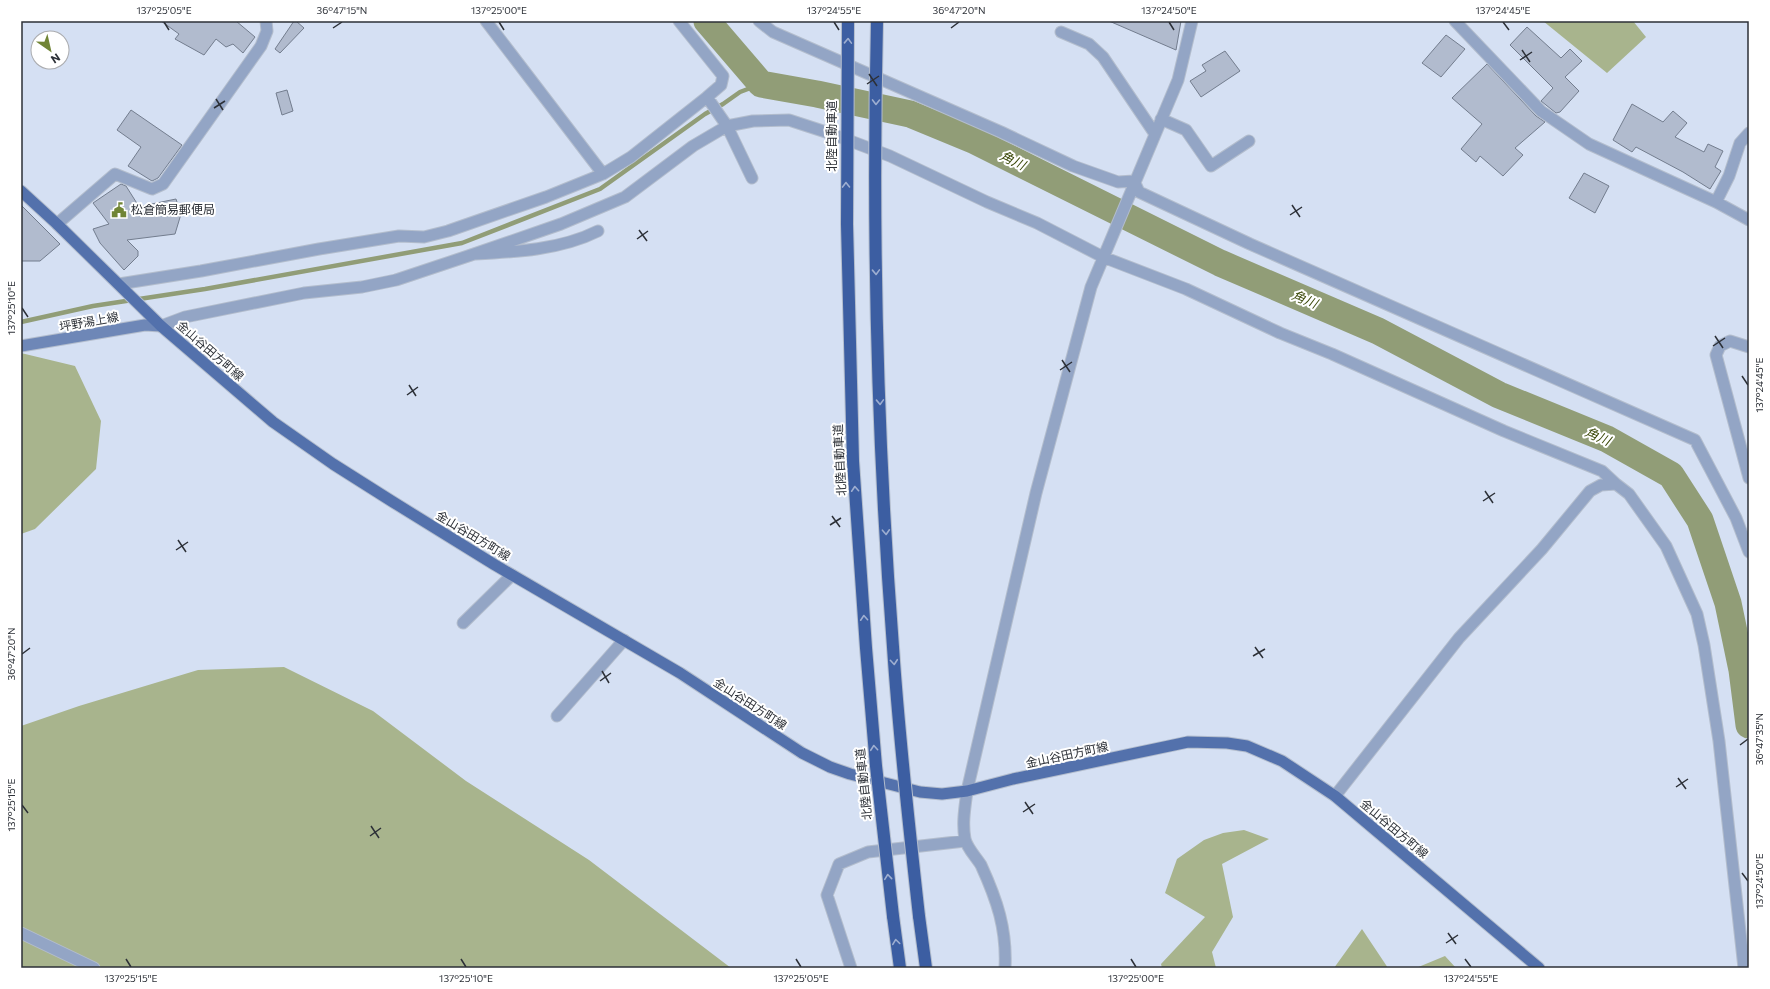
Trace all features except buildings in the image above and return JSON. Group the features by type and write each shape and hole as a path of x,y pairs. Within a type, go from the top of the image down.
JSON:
{"highway":[{"name":"北陸自動車道","path":"848,21 846,217 853,461 876,766 892,916 900,968"},
{"path":"877,21 875,202 881,462 892,646 902,762 926,965"}],"main road":[{"name":"金山谷田方町線","path":"21,191 159,323 273,422 346,473 512,575 680,673 802,753 830,767 850,774 920,792 942,794 968,791 1013,779 1188,742 1227,743 1247,746 1282,761 1335,796 1539,968"},
{"name":"坪野湯上線","path":"21,346 159,323"}],"street":[{"path":"57,224 115,174 152,189 163,184 261,46 268,31 266,21"},
{"path":"486,21 603,174"},
{"path":"119,284 400,236 424,237 498,214 603,174 631,156 721,85 723,76 679,21"},
{"path":"759,21 773,32 1001,132 1073,166 1118,182 1134,183"},
{"path":"1005,968 1006,947 998,904 980,864 965,841 963,824 968,791 1036,493 1091,287 1178,80 1192,21"},
{"path":"1455,21 1541,112 1589,144 1716,202 1749,220"},
{"path":"1061,32 1089,44 1103,57 1155,134"},
{"path":"707,97 727,126 752,178"},
{"path":"1161,119 1186,130 1211,166 1249,141"},
{"path":"159,323 304,293 362,287 396,280 561,224 626,198 693,146 727,126 753,121 789,120 832,134 890,156 987,202 1037,222 1104,255 1186,289 1280,334 1332,354 1504,431 1602,471 1629,494 1666,546 1697,614 1704,645 1719,742 1744,968"},
{"path":"1716,202 1729,176 1740,143 1749,133"},
{"path":"1134,183 1139,192 1236,237 1695,440 1736,518 1749,552"},
{"path":"474,254 545,247 584,238 598,231"},
{"path":"1749,347 1730,341 1720,346 1716,355 1749,478"},
{"path":"1335,796 1459,638 1542,549 1590,491 1601,485 1616,484"},
{"path":"463,624 512,575"},
{"path":"557,716 624,640"},
{"path":"851,968 827,895 839,864 868,852 965,841"},
{"path":"21,933 94,968"}],"green space":[{"path":"1543,21 1633,21 1646,37 1607,73"},
{"path":"21,353 75,366 101,421 96,469 35,529 21,534"},
{"path":"284,667 373,711 466,781 589,860 731,968 21,968 21,726 79,706 198,670"},
{"path":"1244,830 1269,839 1222,864 1233,917 1212,952 1216,968 1162,968 1161,964 1205,917 1165,893 1177,859 1204,840 1223,833"},
{"path":"1362,929 1388,968 1334,968"},
{"path":"1445,956 1456,968 1416,968"}],"waterway":[{"name":"角川","path":"707,21 761,84 817,94 910,114 973,140 1220,263 1378,331 1499,395 1607,439 1671,475 1700,520 1728,603 1742,670 1749,725"},
{"path":"21,322 93,306 205,289 462,243 600,189 705,114 740,92 761,84"}],"place":[{"name":"松倉簡易郵便局","path":"119,210"}]}
